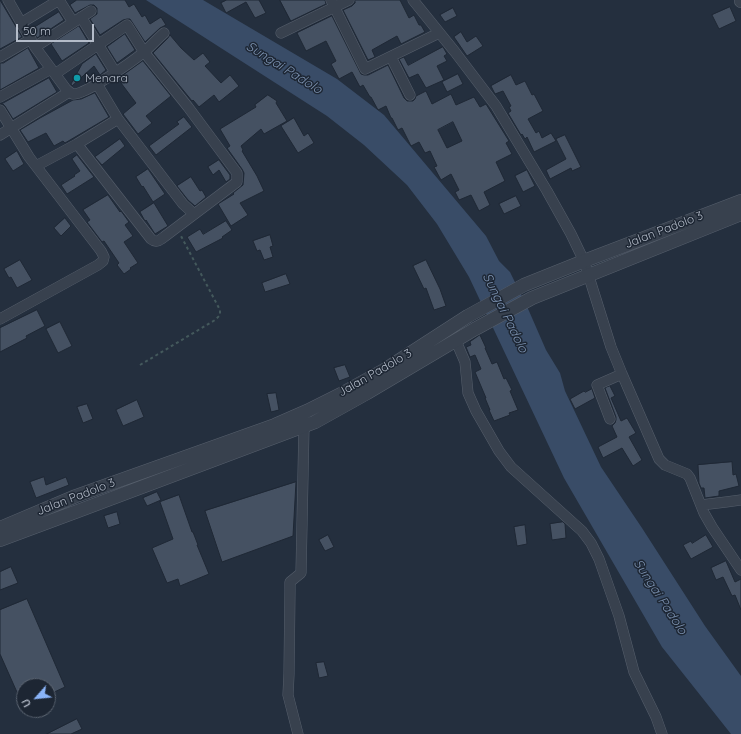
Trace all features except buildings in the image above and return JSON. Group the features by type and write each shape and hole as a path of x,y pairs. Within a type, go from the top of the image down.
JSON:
{"street":[{"path":"0,2 6,0 53,72 69,92 76,94 97,84 144,52 164,32"},
{"path":"22,23 59,0 98,44 115,72"},
{"path":"281,33 333,4 350,0"},
{"path":"413,0 496,106 547,191 590,275 611,347 659,459 665,465 687,474 690,478 712,527 741,570"},
{"path":"333,4 366,69 439,33"},
{"path":"0,57 33,43 91,11"},
{"path":"0,98 53,72 127,25 144,52 188,107 237,173 236,182 159,241 155,241 151,239 77,144"},
{"path":"391,57 410,95"},
{"path":"97,84 118,119 183,204 194,214"},
{"path":"0,135 69,92"},
{"path":"0,110 36,166 104,257 98,265 0,319"},
{"path":"36,166 77,144 118,119"},
{"name":"Jalan Padolo 3","path":"0,528 76,496 275,425 307,411 386,369 468,316 524,285 741,200"},
{"name":"Jalan Padolo 3","path":"0,540 315,422 475,329 532,298 741,214"},
{"path":"456,341 465,362 468,393 498,451 511,467 582,531 596,551 619,616 634,672 656,717 662,734"},
{"path":"610,419 597,385 622,374"},
{"path":"298,734 288,694 290,582 301,573 304,426"},
{"path":"134,476 139,488"},
{"path":"701,505 741,500"}],"path":[{"path":"140,366 215,320 220,315 220,310 176,228"}],"water":[{"name":"Sungai Padolo","path":"146,0 203,0 337,79 384,115 486,236 499,261 510,272 546,350 560,373 565,391 601,467 705,626 741,676 741,734 731,734 662,647 564,478 469,277 437,224 407,185 364,145 327,116"}],"place":[{"name":"Menara","path":"77,78"}]}
